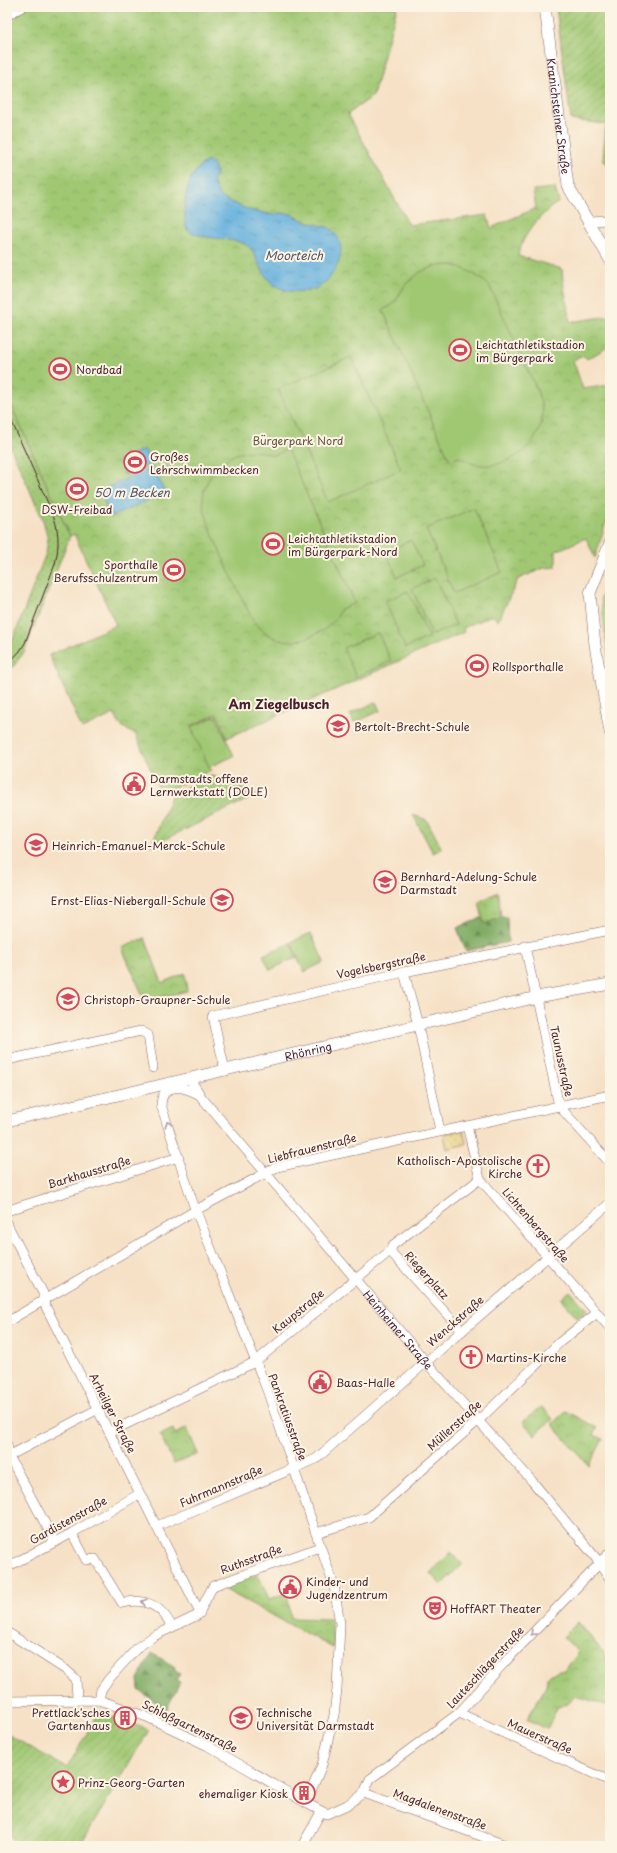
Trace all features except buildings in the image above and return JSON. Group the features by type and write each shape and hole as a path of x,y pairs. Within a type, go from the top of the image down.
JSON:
{"main road":[{"name":"Kranichsteiner Straße","path":"545,7 565,174 573,196 610,260"},
{"path":"610,543 590,593 595,645 610,732"},
{"name":"Rhönring","path":"7,1121 537,997 610,984"},
{"path":"110,1097 118,1101 170,1090"},
{"path":"600,1563 610,1554"},
{"name":"Heinheimer Straße","path":"600,1563 610,1578"}],"street":[{"path":"7,15 19,8"},
{"path":"588,221 610,220"},
{"name":"Vogelsbergstraße","path":"225,1071 213,1016 404,972 525,946 610,930"},
{"name":"Taunusstraße","path":"525,946 559,1106 610,1163"},
{"path":"404,972 418,1025 440,1131"},
{"path":"7,1060 142,1031 147,1034 153,1068"},
{"name":"Heinheimer Straße","path":"190,1079 199,1094 426,1362 532,1481 600,1563"},
{"path":"170,1090 182,1088 191,1089 199,1094"},
{"name":"Pankratiusstraße","path":"170,1090 163,1095 161,1105 180,1158 196,1210 294,1467 334,1586 340,1624 337,1689 334,1715 322,1765 306,1803"},
{"name":"Liebfrauenstraße","path":"7,1322 196,1210 277,1167 610,1095"},
{"name":"Lichtenbergstraße","path":"467,1126 480,1179 610,1328"},
{"name":"Barkhausstraße","path":"7,1211 180,1158"},
{"name":"Kaupstraße","path":"110,1432 255,1362 390,1251 393,1245 480,1179"},
{"name":"Wenckstraße","path":"294,1467 316,1459 610,1203"},
{"name":"Arheilger Straße","path":"7,1224 43,1293 43,1301 200,1613"},
{"name":"Riegerplatz","path":"390,1251 462,1331"},
{"name":"Müllerstraße","path":"316,1533 369,1517 477,1420 560,1342 597,1313"},
{"path":"8,1456 98,1409"},
{"path":"7,1444 8,1456 55,1542"},
{"name":"Fuhrmannstraße","path":"157,1526 294,1467"},
{"name":"Gardistenstraße","path":"7,1567 72,1533 139,1494"},
{"path":"72,1533 86,1560 95,1559 122,1603 133,1600 144,1601 168,1617 172,1627"},
{"name":"Ruthsstraße","path":"200,1613 213,1586 320,1546"},
{"name":"Lauteschlägerstraße","path":"364,1794 370,1778 459,1714 600,1563"},
{"path":"99,1700 101,1690 104,1685 138,1647 200,1613"},
{"path":"7,1632 66,1670 76,1679 77,1699"},
{"name":"Schloßgartenstraße","path":"7,1701 77,1699 99,1700 147,1717 208,1746 321,1812"},
{"name":"Mauerstraße","path":"459,1714 610,1781"},
{"path":"302,1846 321,1812 327,1814 332,1813 364,1794"},
{"name":"Magdalenenstraße","path":"364,1794 508,1846"}],"green space":[{"name":"Bürgerpark Nord","path":"7,7 397,7 373,96 348,114 409,225 487,215 491,228 536,208 533,190 555,188 559,202 546,211 528,232 523,240 518,256 562,269 570,322 610,316 610,346 587,359 584,356 573,360 583,389 610,385 610,509 595,558 586,538 556,551 556,567 544,568 518,579 498,621 492,615 463,628 464,632 227,738 217,714 191,726 211,770 161,794 135,733 132,733 120,725 114,714 82,729 49,655 116,625 74,534 70,536 7,396"},
{"path":"556,7 610,7 610,168 603,159 606,124 571,120"},
{"name":"Leichtathletikstadion im Bürgerpark","path":"452,265 472,273 489,285 537,390 541,405 542,420 539,431 533,441 517,456 496,464 474,464 459,457 450,461 383,310 394,304 405,285 420,272 436,266"},
{"path":"351,357 401,469 328,502 278,389"},
{"path":"7,396 70,536 24,652 13,667 7,670 7,646 12,642 46,553 48,539 43,520 7,439"},
{"name":"Leichtathletikstadion im Bürgerpark-Nord","path":"287,449 355,603 341,609 335,620 324,630 307,638 294,641 278,640 266,633 253,621 216,542 209,525 203,500 208,481 220,464 232,456 242,452 254,451 275,455"},
{"path":"474,508 502,572 454,593 426,529"},
{"path":"411,540 423,565 397,577 386,552"},
{"path":"610,575 610,674 601,598"},
{"path":"435,578 456,625 432,635 412,589"},
{"path":"408,591 429,637 405,648 385,601"},
{"path":"378,633 391,661 356,677 343,648"},
{"path":"376,702 380,711 354,723 350,714"},
{"path":"216,716 234,756 209,767 191,727"},
{"path":"211,775 257,795 151,846 172,794"},
{"path":"413,815 427,820 442,849 433,853"},
{"path":"498,892 501,917 484,924 479,902"},
{"path":"507,917 508,942 466,951 457,928 481,918"},
{"path":"311,933 324,962 304,972 291,942"},
{"path":"145,938 162,983 185,973 187,991 145,1001 122,948"},
{"path":"290,943 297,957 270,970 263,955"},
{"path":"570,1291 587,1310 578,1318 561,1299"},
{"path":"541,1406 553,1419 535,1435 523,1422"},
{"path":"566,1411 597,1428 594,1435 603,1439 589,1466 552,1424"},
{"path":"187,1428 198,1454 174,1464 160,1435 173,1429 175,1434"},
{"path":"451,1552 462,1564 441,1585 430,1573"},
{"path":"258,1574 269,1599 287,1593 291,1618 331,1619 333,1648 222,1588"},
{"path":"578,1622 610,1661 610,1706 575,1696 568,1704 558,1706 547,1729 527,1719 546,1686 547,1677 558,1670 565,1670 579,1652 563,1637"},
{"path":"152,1653 175,1667 174,1670 180,1674 176,1680 180,1682 166,1710 139,1690 138,1679"},
{"name":"Prinz-Georg-Garten","path":"99,1712 149,1730 80,1846 25,1846 7,1835 7,1734 67,1768"}],"sand":[{"path":"463,1130 466,1144 447,1149 444,1134"}],"water":[{"name":"Moorteich","path":"208,161 214,165 216,172 213,182 220,197 249,210 274,215 281,213 291,214 304,221 330,228 337,237 341,249 339,262 336,268 324,283 316,289 308,291 289,291 282,289 277,287 268,279 248,246 236,241 202,236 187,230 185,221 185,201 187,191 194,173 200,166"},
{"name":"Großes Lehrschwimmbecken","path":"144,449 151,464 125,475 119,460"},
{"name":"50 m Becken","path":"153,467 165,493 111,517 99,491"}],"tram line":[{"path":"7,411 54,517 58,536 58,550 55,564 25,643 7,665"}],"place":[{"name":"Leichtathletikstadion im Bürgerpark","path":"460,350"},
{"name":"Nordbad","path":"60,369"},
{"name":"Großes Lehrschwimmbecken","path":"135,462"},
{"name":"DSW-Freibad","path":"77,489"},
{"name":"Leichtathletikstadion im Bürgerpark-Nord","path":"273,544"},
{"name":"Sporthalle Berufsschulzentrum","path":"174,570"},
{"name":"Rollsporthalle","path":"477,666"},
{"name":"Bertolt-Brecht-Schule","path":"338,726"},
{"name":"Darmstadts offene Lernwerkstatt (DOLE)","path":"134,784"},
{"name":"Heinrich-Emanuel-Merck-Schule","path":"36,845"},
{"name":"Bernhard-Adelung-Schule Darmstadt","path":"385,882"},
{"name":"Ernst-Elias-Niebergall-Schule","path":"222,900"},
{"name":"Christoph-Graupner-Schule","path":"68,999"},
{"name":"Katholisch-Apostolische Kirche","path":"538,1166"},
{"name":"Martins-Kirche","path":"471,1357"},
{"name":"Baas-Halle","path":"320,1382"},
{"name":"Kinder- und Jugendzentrum","path":"290,1587"},
{"name":"HoffART Theater","path":"435,1608"},
{"name":"Prettlack'sches Gartenhaus","path":"125,1718"},
{"name":"Technische Universität Darmstadt","path":"241,1718"},
{"name":"Prinz-Georg-Garten","path":"63,1782"},
{"name":"ehemaliger Kiosk","path":"304,1793"}],"district":[{"name":"Am Ziegelbusch","path":"279,703"}]}
